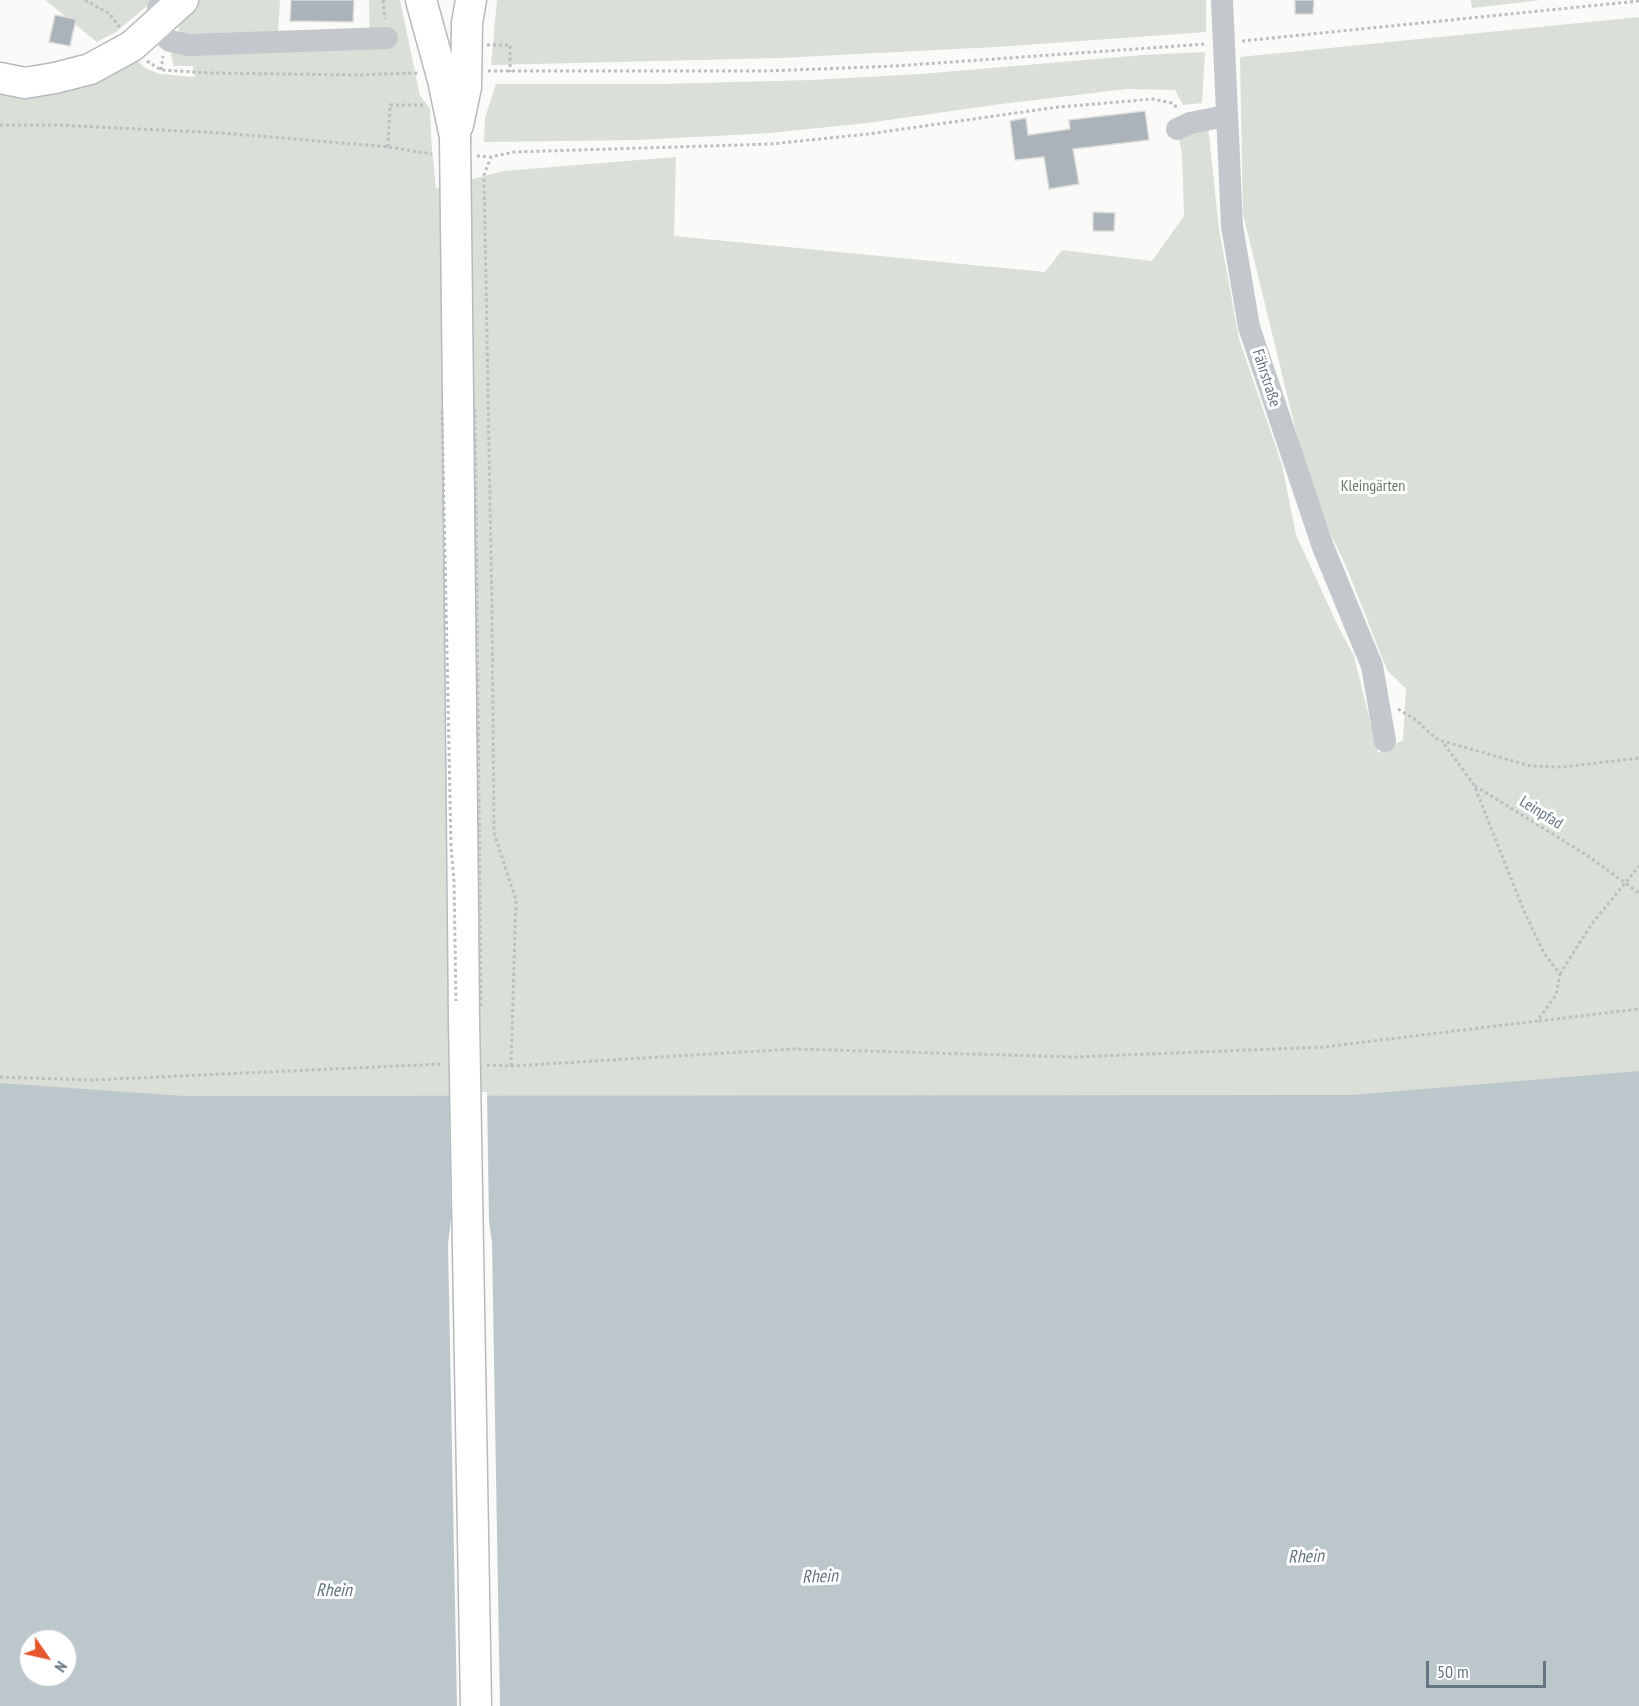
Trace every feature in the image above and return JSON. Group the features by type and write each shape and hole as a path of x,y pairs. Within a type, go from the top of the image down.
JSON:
{"main road":[{"path":"421,0 455,149"},
{"path":"450,0 455,46 463,999 476,1706"},
{"path":"455,149 466,87 467,23 471,0"},
{"path":"0,69 45,65 76,56 165,6"},
{"path":"0,78 25,83 90,69 132,46 165,6"}],"lane":[{"name":"Fährstraße","path":"1222,0 1232,226 1249,327 1323,547 1372,666 1385,741"},
{"path":"165,6 164,36 170,41 189,45 387,38"},
{"path":"1184,126 1226,116"}],"path":[{"path":"488,71 801,69 896,66 1223,43 1639,1"},
{"path":"478,45 510,45 510,72"},
{"path":"0,125 57,125 221,133 388,147 455,149 491,157 514,153 771,144 868,134 1058,107 1153,99 1172,104 1186,113 1184,126"},
{"path":"388,147 390,105 432,105"},
{"path":"491,157 484,175 494,833 516,900 511,1066"},
{"path":"475,400 481,1013"},
{"path":"442,401 456,1011"},
{"path":"1378,697 1416,720 1435,738 1531,766 1562,767 1639,758"},
{"path":"1442,741 1474,785 1524,911 1544,953 1560,974"},
{"name":"Leinpfad","path":"1474,785 1588,856 1639,893"},
{"path":"1537,1021 1556,995 1560,974 1591,925 1639,866"},
{"path":"477,1065 511,1066 794,1049 1075,1057 1312,1048 1639,1009"},
{"path":"0,1077 92,1080 443,1064"}],"green space":[{"path":"45,0 154,0 116,32 97,42"},
{"name":"Kleingärten","path":"190,0 280,0 277,47 370,47 369,0 400,0 420,96 430,108 436,189 503,171 676,157 674,236 1045,272 1062,250 1152,261 1184,216 1182,154 1179,139 1208,126 1219,229 1239,339 1282,465 1296,535 1354,656 1378,753 1403,740 1406,689 1387,670 1346,566 1331,535 1300,448 1243,214 1240,57 1639,17 1639,1088 1319,1114 0,1097 0,92 132,55 145,68 160,74 195,77 193,66 174,66 171,55 174,48 187,38 179,31 176,15"},
{"path":"497,0 1206,0 1206,32 996,47 780,58 491,65"},
{"path":"1471,0 1541,0 1472,8"},
{"path":"1205,52 1202,103 1183,105 1175,90 1127,89 867,123 770,133 638,140 484,142 485,118 496,84 660,84 812,80"}],"water":[{"name":"Rhein","path":"1639,1071 1639,1706 0,1706 0,1083 184,1096 1352,1095"}],"pier":[{"path":"449,1092 487,1092 489,1221 492,1243 500,1706 457,1706 448,1244 451,1219"}],"building":[{"path":"291,0 354,0 353,22 290,21"},
{"path":"1295,0 1314,0 1313,14 1295,14"},
{"path":"55,15 76,19 70,46 49,42"},
{"path":"1145,111 1149,140 1073,149 1079,184 1049,189 1044,157 1015,160 1010,121 1026,118 1028,135 1070,129 1069,120"},
{"path":"1093,212 1115,213 1114,231 1093,231"}]}
